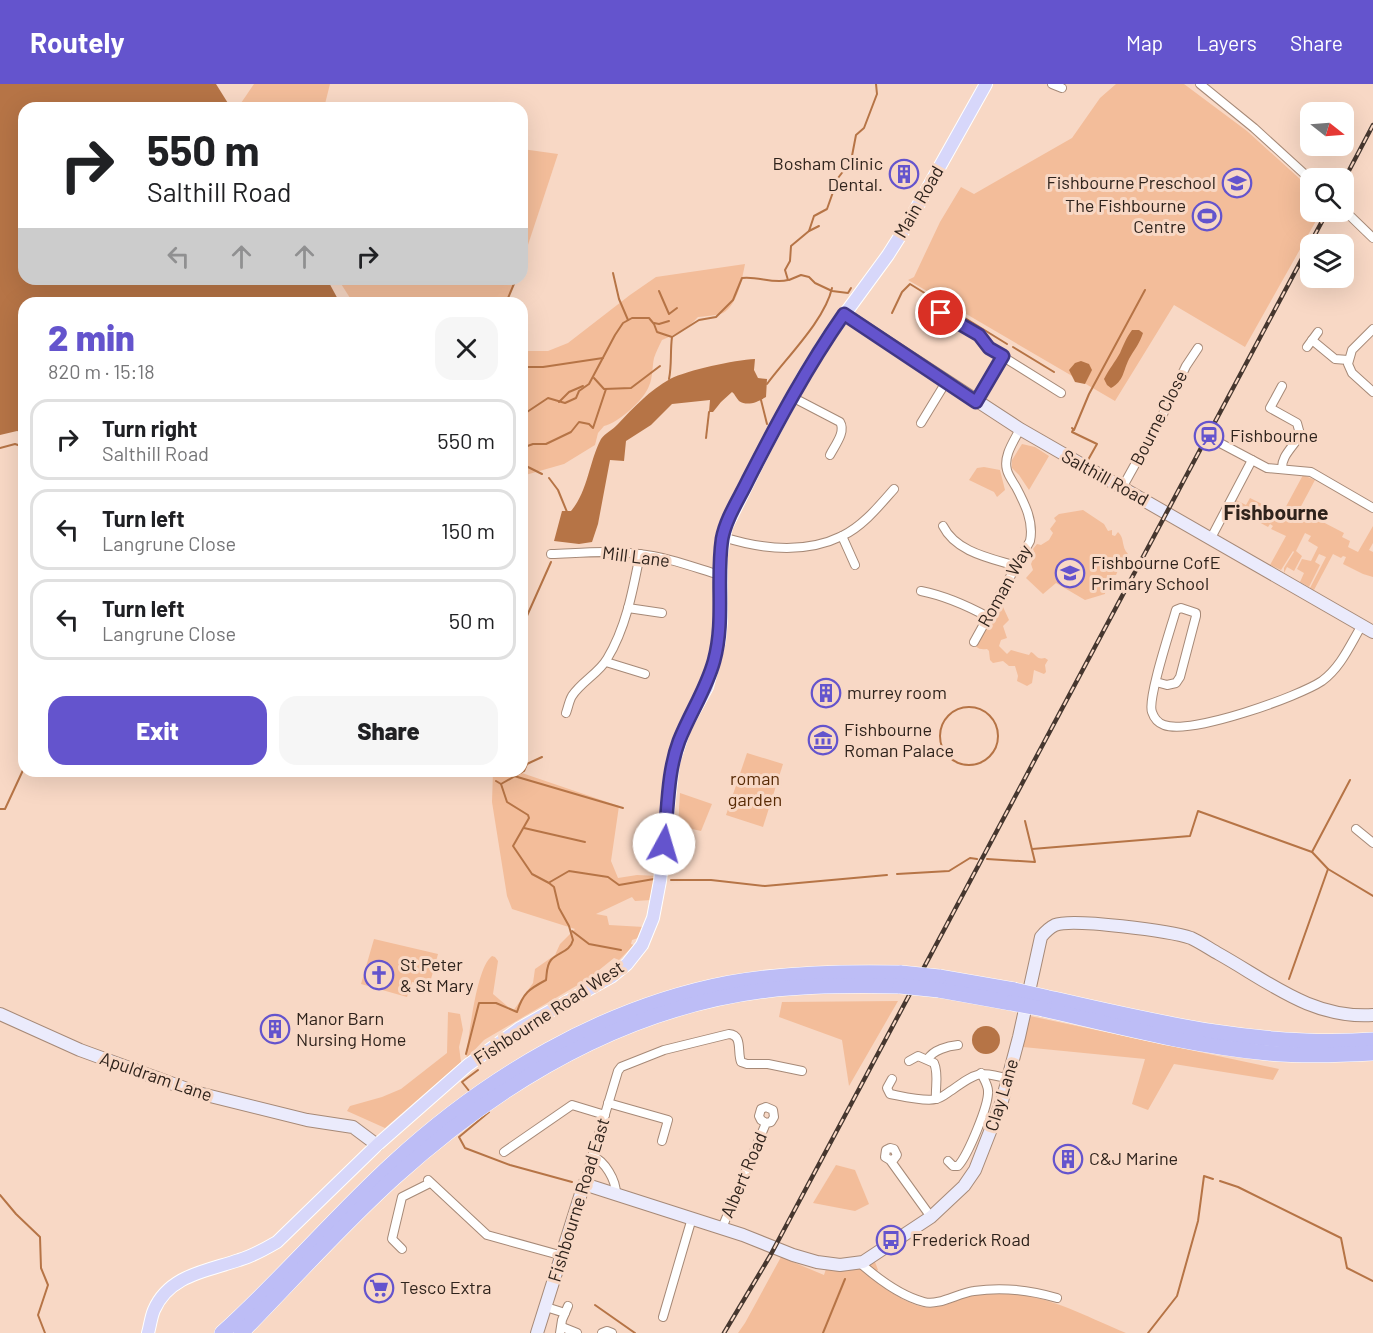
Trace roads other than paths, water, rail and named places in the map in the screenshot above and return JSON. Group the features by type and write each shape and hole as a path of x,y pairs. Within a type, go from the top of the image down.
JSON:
{"highway":[{"path":"222,1333 348,1205 411,1147 485,1090 554,1047 611,1019 649,1005 728,984 814,973 939,984 1044,1003 1159,1035 1268,1053 1373,1053"},
{"path":"241,1333 355,1215 416,1158 494,1099 572,1051 615,1031 656,1016 738,995 802,987 900,980"},
{"path":"1044,1003 1228,1035 1272,1040 1348,1042 1373,1040"}],"main road":[{"name":"Main Road","path":"844,314 908,225 986,84"},
{"name":"Fishbourne Road West","path":"148,1333 154,1311 167,1291 183,1278 240,1260 277,1242 427,1100 520,1028 611,977 627,964 642,945 652,918 660,881 670,776 675,752 684,729 707,687 719,641 723,537 730,517 792,397 844,314"},
{"path":"154,1311 157,1333"}],"street":[{"path":"1052,84 1062,88"},
{"path":"1200,84 1254,128 1300,170"},
{"path":"1354,220 1373,238"},
{"path":"932,308 939,317 979,335 989,348 1061,393"},
{"name":"Salthill Road","path":"844,314 1020,429 1367,629"},
{"path":"1373,329 1352,350 1348,360 1352,373 1373,392"},
{"path":"1312,340 1335,359 1348,360"},
{"name":"Bourne Close","path":"1122,488 1163,414 1186,366 1198,348"},
{"path":"976,402 1003,356"},
{"path":"921,423 946,382"},
{"path":"1281,386 1270,408 1297,423 1300,434 1285,458 1282,469"},
{"path":"792,397 840,422 843,426 830,454"},
{"name":"Roman Way","path":"974,642 1030,542 1032,533 1022,499 1007,470 1010,447 1020,429"},
{"path":"1220,443 1267,468 1311,472 1373,508"},
{"path":"1211,538 1252,460"},
{"path":"723,537 757,546 797,548 842,536 872,514 894,489"},
{"path":"944,526 949,537 972,552 1016,566"},
{"path":"842,536 855,565"},
{"name":"Mill Lane","path":"551,554 603,552 640,554 720,575"},
{"path":"566,713 573,695 606,662 619,635 628,608 640,554"},
{"path":"921,591 960,602 988,616"},
{"path":"628,608 662,613"},
{"path":"1156,682 1167,685 1176,683 1180,677 1196,612 1181,608 1176,610 1156,682 1150,709 1155,720 1163,725 1191,725 1293,696 1321,681 1340,663 1367,629"},
{"path":"606,662 645,674"},
{"path":"1356,829 1373,843"},
{"name":"Clay Lane","path":"860,1263 931,1216 964,1186 975,1170 990,1134 1008,1079 1041,937 1057,924 1114,925 1191,938 1285,995 1307,1004 1347,1014 1373,1015"},
{"name":"Apuldram Lane","path":"0,1014 80,1050 198,1093 318,1122 353,1127 377,1145"},
{"name":"Fishbourne Road East","path":"537,1333 621,1067 664,1050 734,1034 738,1038 741,1062 768,1064 802,1071"},
{"path":"928,1059 930,1055 948,1046 958,1045"},
{"path":"909,1061 918,1056 934,1064 936,1099"},
{"path":"892,1079 886,1089 890,1094 936,1099 981,1073 1008,1079"},
{"path":"948,1161 953,1166 958,1166 969,1149 987,1097 987,1087 981,1073"},
{"path":"608,1103 668,1120 662,1141"},
{"path":"504,1152 572,1105 604,1115"},
{"name":"Albert Road","path":"722,1228 766,1123"},
{"path":"592,1156 601,1159 616,1186 616,1194"},
{"path":"890,1160 931,1216"},
{"path":"402,1249 392,1239 402,1197 429,1182 487,1235 563,1256"},
{"path":"584,1184 722,1228 817,1262 840,1265 860,1263 879,1280 924,1302 938,1301 971,1291 995,1289 1039,1293 1057,1298"},
{"path":"663,1317 692,1218"},
{"path":"546,1307 566,1310 561,1330 577,1333"},
{"path":"602,1333 607,1331 612,1333"}],"waterway":[{"path":"672,337 699,320 716,317 733,300 742,278 788,280 785,270 790,261 791,246 809,231 814,216 827,209 838,178 851,161 856,135 864,128 877,94 876,84"},
{"path":"809,231 819,226"},
{"path":"613,273 619,299 628,320"},
{"path":"789,280 801,275 809,277 815,283 832,291 848,293 851,288"},
{"path":"892,313 902,292 910,284 1007,344"},
{"path":"508,297 514,285"},
{"path":"767,384 822,313 832,288"},
{"path":"1072,428 1074,430 1089,394 1145,290"},
{"path":"659,291 669,314 677,308"},
{"path":"528,411 548,398 565,403 576,398 579,391 589,384 623,323 632,318 649,318 657,332 672,337 669,379"},
{"path":"654,323 669,321"},
{"path":"1013,347 1054,372"},
{"path":"528,367 603,358"},
{"path":"594,378 604,389 631,388 660,366"},
{"path":"559,402 569,392 583,386"},
{"path":"528,446 546,444 571,432 579,422 589,424 593,428 606,389"},
{"path":"761,400 767,424"},
{"path":"706,438 709,412"},
{"path":"1073,430 1072,432 1097,444 1088,460"},
{"path":"0,448 18,445"},
{"path":"528,467 542,474"},
{"path":"549,478 558,490 567,512"},
{"path":"528,614 551,562"},
{"path":"969,707 985,712 993,720 998,736 993,752 985,760 969,765 953,760 945,752 940,736 945,720 953,712 969,707"},
{"path":"528,764 542,757"},
{"path":"0,809 5,809 20,777"},
{"path":"501,784 513,777"},
{"path":"517,777 623,808"},
{"path":"1312,852 1350,780"},
{"path":"466,1054 479,1003 496,1003 517,1012 527,992 546,980 547,967 551,960 567,949 573,940 569,926 559,908 554,887 532,874 513,846 529,818 528,815 507,802 501,784 496,781"},
{"path":"1032,849 1190,836 1198,811 1312,852 1328,869 1373,896"},
{"path":"987,859 1035,862 1025,821"},
{"path":"524,828 585,842"},
{"path":"897,874 949,871 970,858 977,859"},
{"path":"1289,979 1328,869"},
{"path":"550,882 569,871 608,877 619,885 654,879"},
{"path":"671,880 711,880 765,886 887,875"},
{"path":"572,931 589,944 621,950"},
{"path":"470,1092 462,1082 478,1070"},
{"path":"489,1112 459,1137 465,1148 510,1165 572,1182"},
{"path":"1148,1333 1177,1296 1198,1221 1204,1176 1213,1179"},
{"path":"1220,1181 1238,1187 1341,1238 1347,1268 1373,1281"},
{"path":"0,1195 40,1237 41,1268 48,1285 38,1315 45,1333"},
{"path":"823,1333 845,1279"},
{"path":"595,1305 635,1333"}],"railway":[{"path":"1350,168 1373,125"},
{"path":"724,1333 770,1256 1322,222"}],"place":[{"name":"Bosham Clinic Dental.","path":"904,174"},
{"name":"Fishbourne Preschool","path":"1237,183"},
{"name":"The Fishbourne Centre","path":"1207,216"},
{"name":"Fishbourne","path":"1209,436"},
{"name":"Fishbourne CofE Primary School","path":"1070,573"},
{"name":"murrey room","path":"826,693"},
{"name":"Fishbourne Roman Palace","path":"823,740"},
{"name":"St Peter & St Mary","path":"379,975"},
{"name":"Manor Barn Nursing Home","path":"275,1029"},
{"name":"C&J Marine","path":"1068,1159"},
{"name":"Frederick Road","path":"891,1240"},
{"name":"Tesco Extra","path":"379,1288"}],"district":[{"name":"Fishbourne","path":"1276,513"}],"park label":[{"name":"roman garden","path":"755,789"}]}
